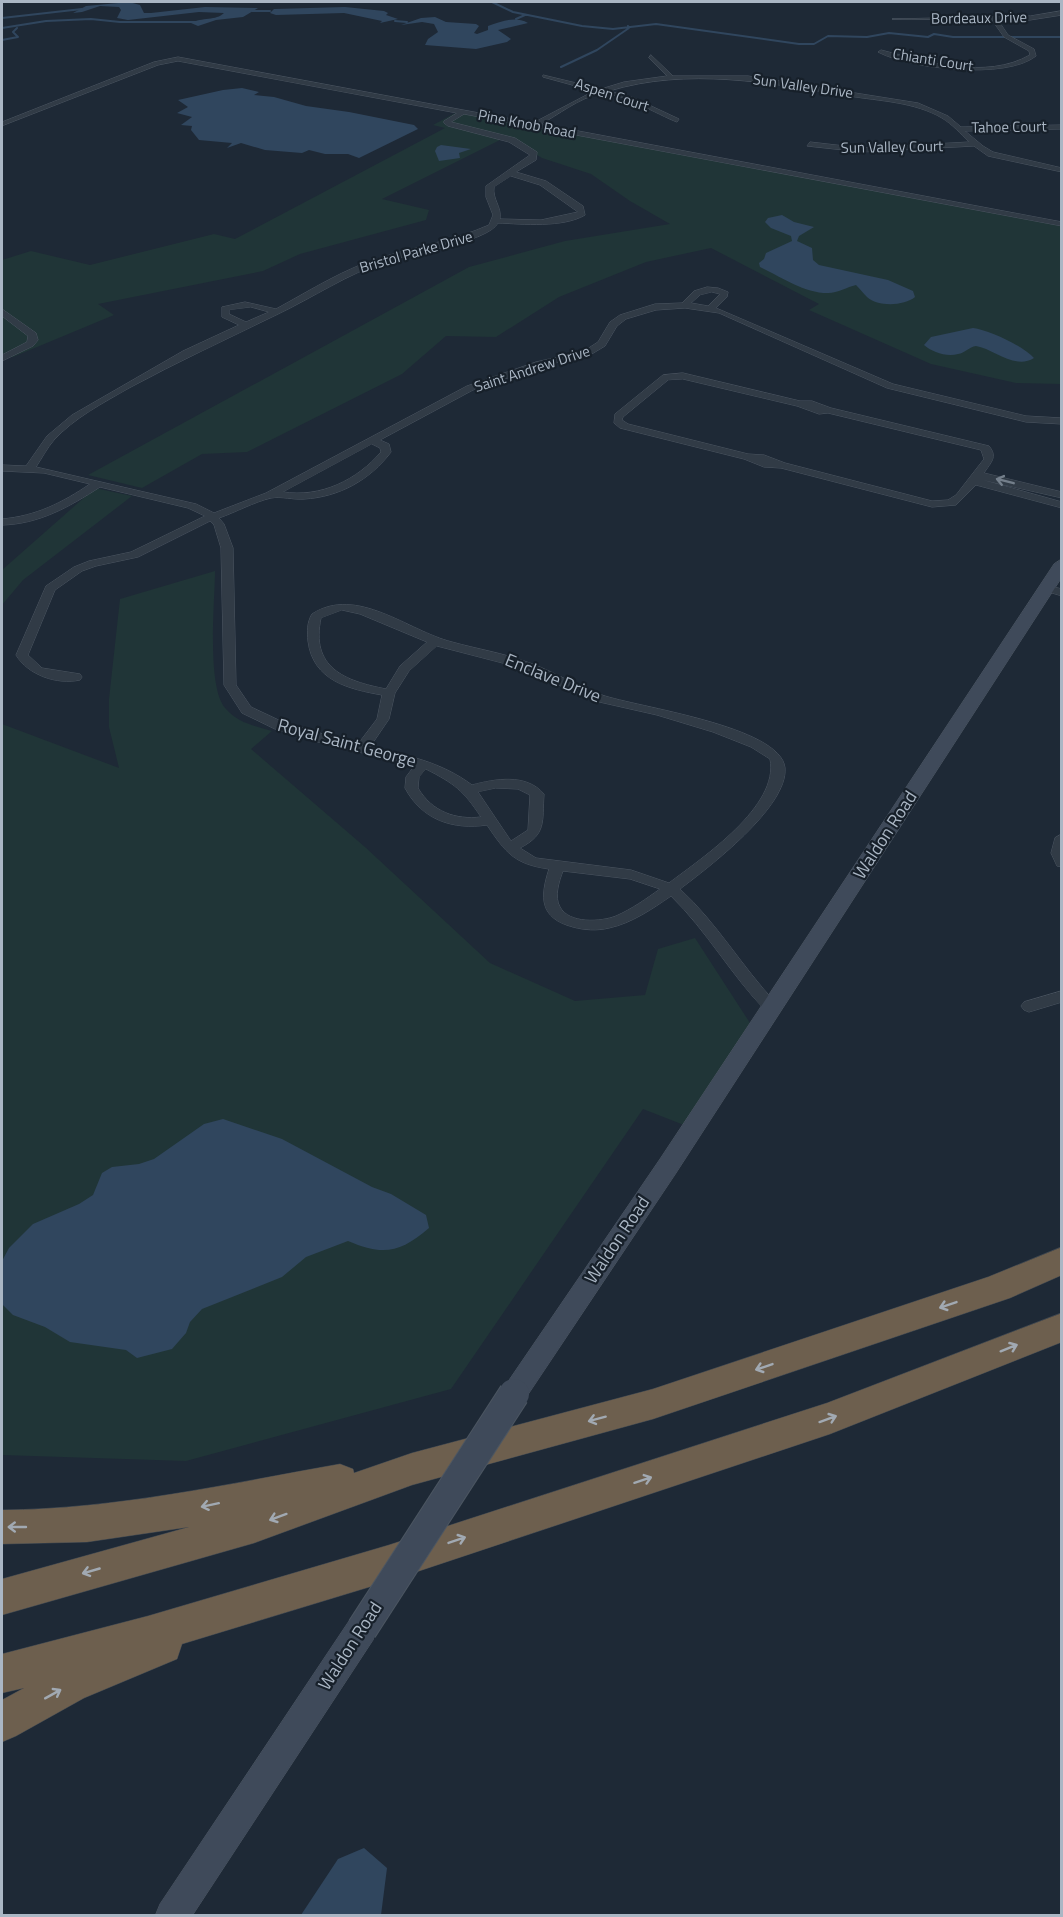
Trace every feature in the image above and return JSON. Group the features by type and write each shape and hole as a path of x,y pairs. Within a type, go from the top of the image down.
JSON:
{"highway":[{"path":"2,1597 254,1526 412,1469 653,1404 998,1288 1062,1260"},
{"path":"2,1674 147,1635 362,1571 830,1418 1062,1327"},
{"path":"2,1527 74,1526 145,1519 272,1493 412,1469"},
{"path":"2,1722 70,1684 169,1642 317,1590 362,1571"}],"street":[{"name":"Bordeaux Drive","path":"895,20 1030,18 1062,13"},
{"name":"Chianti Court","path":"881,52 963,67 1015,65 1033,56 1032,50 1006,36 994,18"},
{"path":"651,57 670,77"},
{"name":"Pine Knob Road","path":"2,124 156,63 178,60 226,66 1062,224"},
{"name":"Aspen Court","path":"545,76 603,90 652,107 677,120"},
{"name":"Sun Valley Drive","path":"535,125 573,103 603,90 638,81 670,77 748,78 892,100 929,108 946,117 975,144 991,154 1008,160 1062,170"},
{"path":"463,112 446,122 450,125 512,140 534,154 533,158 493,183 488,192 497,210 496,221 541,222 577,216 582,213 580,208 550,187 510,173"},
{"name":"Tahoe Court","path":"959,129 1060,127"},
{"name":"Sun Valley Court","path":"810,144 862,150 975,144"},
{"name":"Bristol Parke Drive","path":"29,469 51,438 90,407 186,353 276,312 348,273 385,259 482,233 492,227 496,221"},
{"path":"685,305 699,291 705,289 724,292 724,295 710,309"},
{"path":"245,325 225,315 225,309 238,304 251,304 276,312"},
{"name":"Saint Andrew Drive","path":"76,677 36,671 26,663 22,655 50,588 78,569 93,563 134,555 180,530 272,494 470,388 539,364 587,353 603,344 613,324 622,317 655,307 685,305 710,309 738,317 890,386 1026,419 1062,421"},
{"path":"2,312 33,335 33,340 30,344 2,358"},
{"path":"974,478 989,459 989,453 985,448 828,410 812,404 800,404 683,376 666,377 618,416 617,422 624,426 748,457 764,464 781,465 932,504 954,502 974,478 985,476 1062,495"},
{"path":"272,494 295,498 307,497 350,483 369,471 386,452 385,446 371,440"},
{"path":"2,468 44,470 83,479 181,503 212,517"},
{"path":"974,478 984,485 1062,505"},
{"path":"72,500 72,494 83,479"},
{"path":"2,522 36,518 53,512 99,483"},
{"name":"Royal Saint George","path":"212,517 224,531 227,548 230,685 246,710 259,718 362,748 424,763 454,778 470,790 509,848 532,862 631,875 671,888 697,913 747,982 771,1007"},
{"name":"Waldon Road","path":"172,1916 514,1394 1056,581"},
{"name":"Enclave Drive","path":"389,693 327,674 314,648 316,616 333,607 355,608 435,641 523,664 593,696 672,715 750,741 767,749 776,758 779,772 777,784 744,829 731,842 671,888"},
{"path":"362,748 383,719 389,693 404,669 435,641"},
{"path":"424,763 413,775 410,785 412,792 438,816 451,822 468,823 491,820"},
{"path":"470,790 486,785 520,783 530,787 537,794 535,831 509,848"},
{"path":"1062,838 1058,853 1062,863"},
{"path":"557,867 550,886 549,902 557,915 578,924 605,926 621,921 671,888"},
{"path":"1029,1006 1062,996"}],"green space":[{"path":"457,112 1061,226 1061,384 1016,383 931,364 809,310 819,304 711,248 646,262 559,297 496,337 446,336 402,374 247,452 202,454 142,488 88,475 469,267 565,241 670,224 630,201 591,174 542,158 506,137 382,199 429,210 426,220 300,254 263,271 98,304 114,315 13,357 2,354 2,260 31,251 90,265 214,234 235,239 445,128 433,125"},
{"path":"95,488 132,496 23,580 2,605 2,570"},
{"path":"215,571 213,643 216,683 220,698 226,709 236,718 272,731 251,749 365,847 490,963 575,1001 645,995 658,949 695,938 750,1023 684,1125 643,1109 451,1389 186,1461 2,1455 2,724 119,768 109,727 109,699 120,599"}],"water":[{"path":"129,2 140,5 144,13 205,7 258,8 243,17 216,20 198,26 191,23 224,13 199,12 128,20 117,18 121,10 119,7 100,6 73,13 86,6"},
{"path":"345,7 384,11 388,13 386,15 398,19 380,23 382,21 344,13 276,15 270,13 274,9"},
{"path":"435,17 446,22 476,24 479,26 474,33 477,34 488,30 488,26 503,21 518,20 528,23 498,30 511,39 507,42 476,49 425,45 428,39 438,32 434,24 422,22 401,25 421,18"},
{"path":"242,88 259,92 254,95 414,125 418,129 359,158 348,154 325,154 309,150 302,153 265,150 241,143 227,148 232,143 199,140 191,130 192,126 181,125 192,117 177,113 188,107 178,100"},
{"path":"441,145 471,149 459,153 460,158 439,161 435,151"},
{"path":"782,215 794,222 814,227 799,236 797,241 812,248 813,260 819,265 888,280 913,291 915,297 898,304 884,304 867,297 856,285 835,292 819,292 793,284 760,267 759,263 764,259 766,253 792,241 791,236 771,228 765,222 768,218"},
{"path":"973,328 1005,339 1034,358 1019,362 976,346 953,355 944,354 935,352 924,345 931,337"},
{"path":"223,1119 282,1139 372,1187 391,1194 426,1215 429,1228 400,1247 371,1249 348,1241 306,1257 282,1277 202,1309 172,1349 137,1358 126,1350 70,1342 45,1327 13,1315 2,1304 2,1261 9,1248 33,1224 79,1204 93,1195 102,1173 112,1167 139,1164 154,1159 204,1124"},
{"path":"364,1848 387,1868 381,1915 301,1915 338,1859"}],"waterway":[{"path":"492,2 513,12 582,26 613,29 629,27"},
{"path":"2,18 82,9"},
{"path":"252,11 270,11"},
{"path":"516,19 525,15"},
{"path":"2,28 46,21 91,19 120,22 198,22"},
{"path":"395,21 407,22"},
{"path":"629,27 656,24 799,44 814,44 828,36 867,37 889,33 928,37 934,34 953,37 1062,37"},
{"path":"561,67 597,50 629,27"},
{"path":"2,40 18,37 13,32 17,28"}]}
